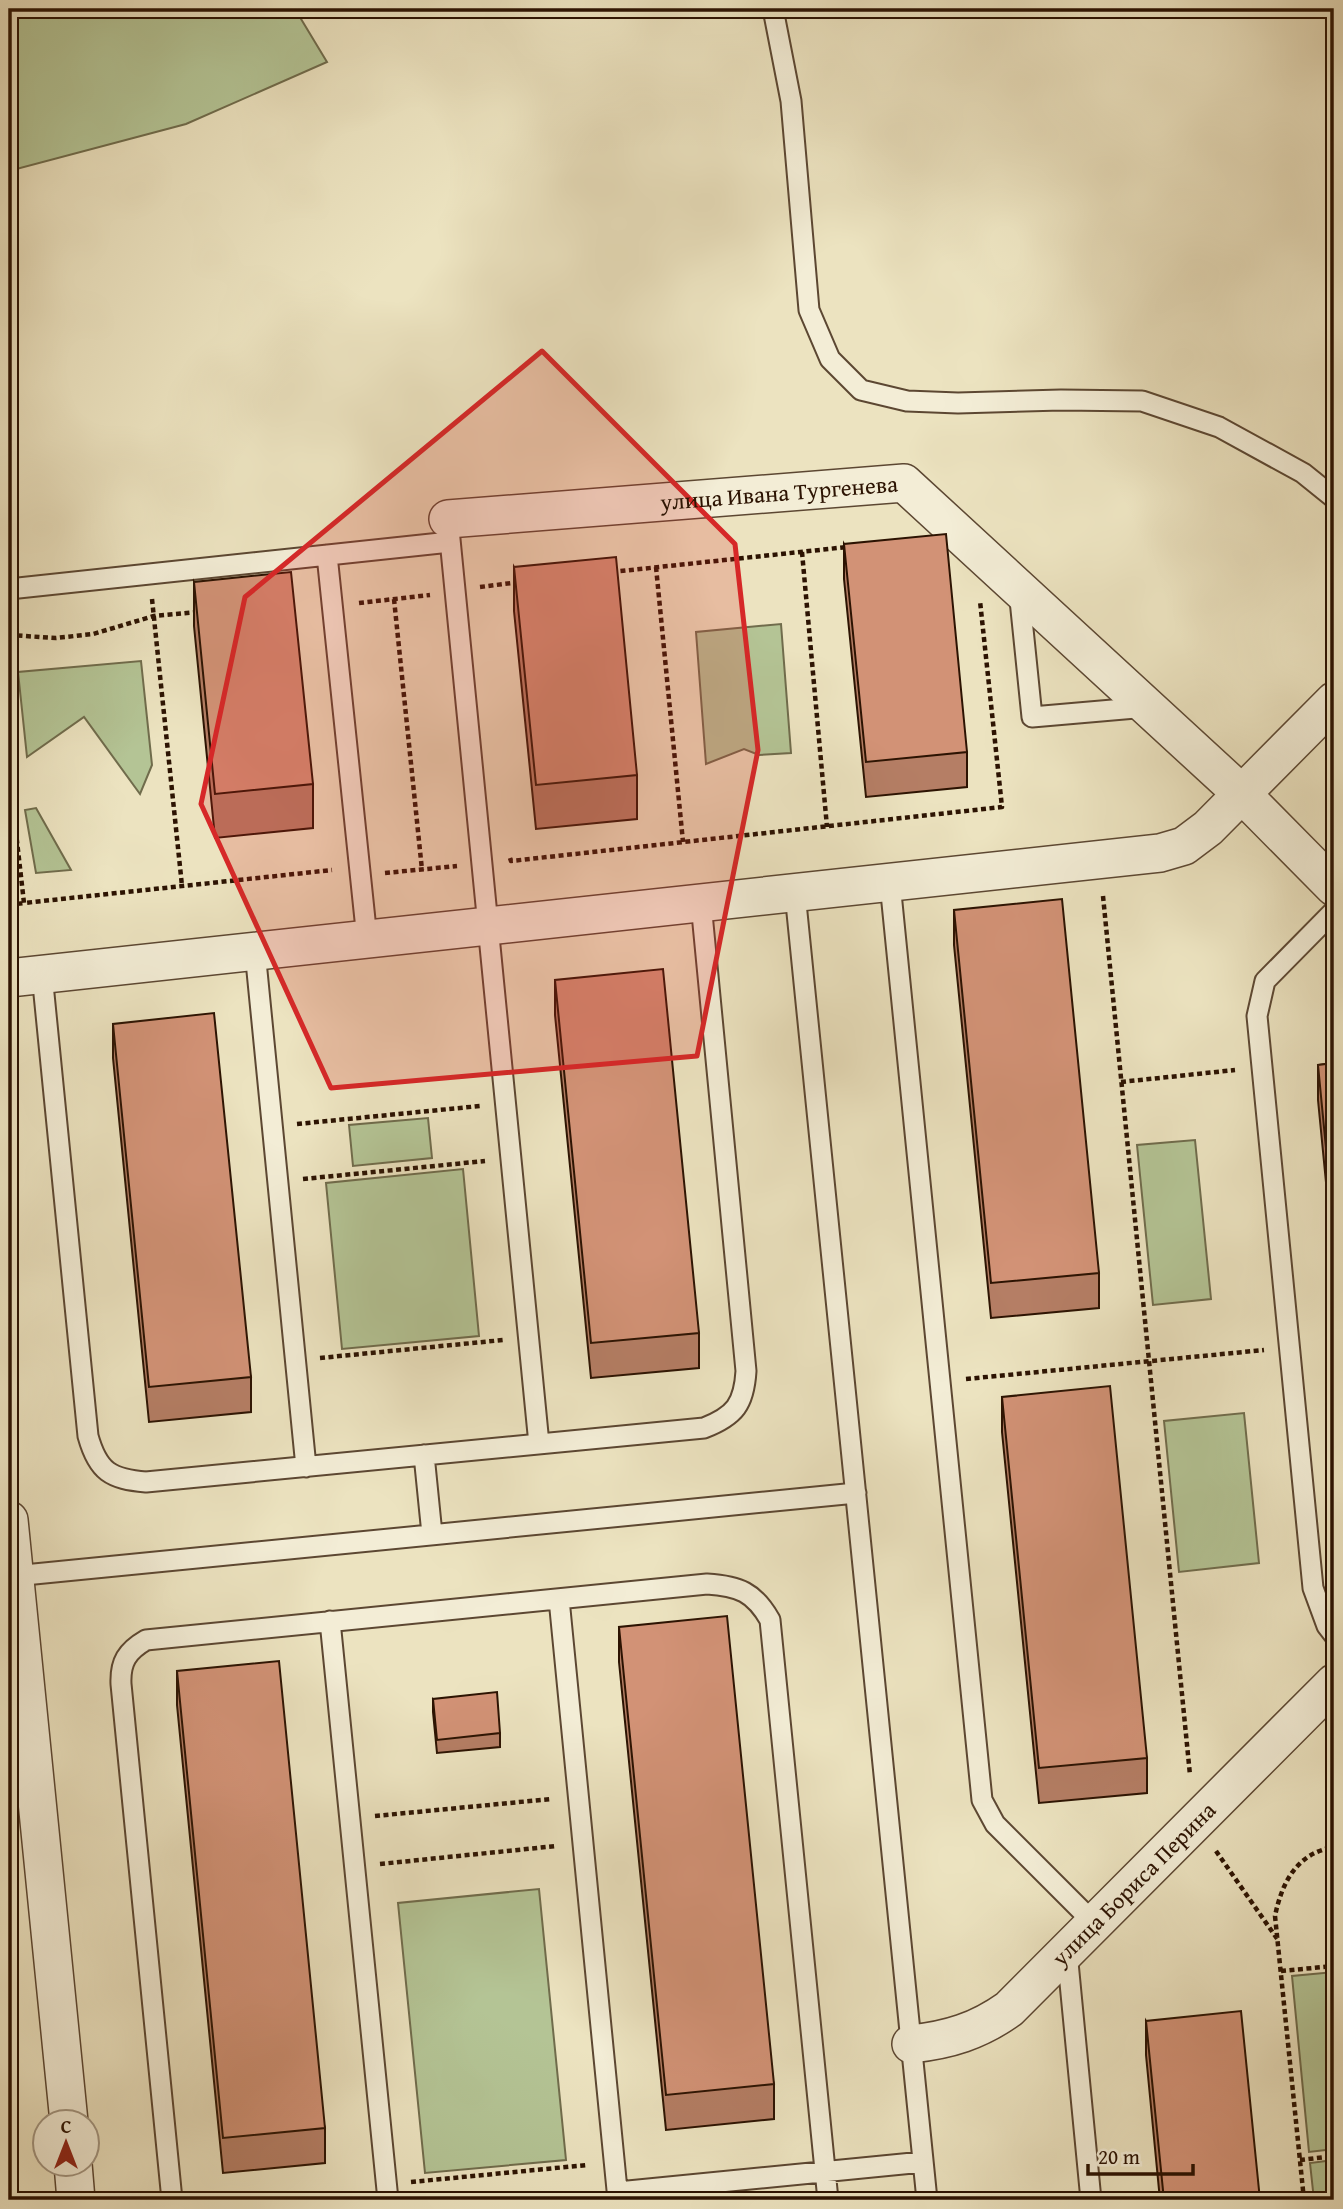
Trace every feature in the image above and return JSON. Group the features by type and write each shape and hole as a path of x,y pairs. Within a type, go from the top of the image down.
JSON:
{"street":[{"name":"улица Ивана Тургенева","path":"449,530 904,483 1242,794 1334,887"},
{"path":"26,976 1160,853 1184,846 1208,828 1334,701"},
{"path":"9,1520 68,2108"},
{"name":"улица Бориса Перина","path":"911,2044 955,2037 990,2022 1009,2009 1334,1684"},
{"path":"74,2178 76,2200"}],"lane":[{"path":"773,9 791,101 809,310 830,359 861,390 907,401 1142,401 1219,427 1303,472 1334,498"},
{"path":"9,589 327,555 449,530 539,1444"},
{"path":"327,555 367,939"},
{"path":"1019,589 1032,716 1147,707"},
{"path":"890,883 982,1800 995,1824 1095,1924"},
{"path":"795,893 927,2200"},
{"path":"26,976 88,1436 93,1453 104,1469 122,1480 146,1482 704,1428 722,1421 737,1408 745,1391 746,1371 701,903"},
{"path":"1334,911 1265,981 1257,1016 1313,1588 1327,1626 1334,1635"},
{"path":"255,951 306,1467"},
{"path":"424,1455 432,1534"},
{"path":"14,1576 856,1493"},
{"path":"172,2200 120,1669 126,1655 134,1646 146,1640 707,1584 729,1585 748,1593 762,1606 770,1620 828,2200"},
{"path":"559,1599 618,2196 923,2162"},
{"path":"330,1621 387,2192"},
{"path":"1066,1952 1091,2200"}],"path":[{"path":"603,573 858,546"},
{"path":"802,552 827,827"},
{"path":"656,568 683,842"},
{"path":"149,574 182,886"},
{"path":"332,597 357,603 524,582"},
{"path":"484,586 485,599"},
{"path":"9,905 360,867 387,873 511,862 1002,807 978,588"},
{"path":"394,599 422,870"},
{"path":"9,635 57,638 93,634 154,616 208,611"},
{"path":"9,771 24,903"},
{"path":"509,848 511,862"},
{"path":"1099,860 1193,1809 1196,1822 1278,1940"},
{"path":"1121,1082 1262,1068"},
{"path":"272,1127 505,1103"},
{"path":"277,1181 511,1158"},
{"path":"295,1361 528,1338"},
{"path":"940,1382 1289,1347"},
{"path":"350,1818 578,1796"},
{"path":"355,1866 583,1843"},
{"path":"1304,2200 1275,1916 1286,1879 1303,1861 1323,1849 1334,1847"},
{"path":"1281,1971 1334,1966"},
{"path":"1300,2160 1334,2156"},
{"path":"387,2192 615,2162"},
{"path":"534,2200 618,2196"}],"highlighted area":[{"path":"542,351 735,544 758,750 697,1056 331,1088 201,804 245,597"}],"green space":[{"path":"9,9 295,9 327,62 186,124 9,171"},
{"path":"781,624 791,753 759,755 744,749 706,764 696,632"},
{"path":"141,661 152,765 140,794 84,717 27,757 18,672"},
{"path":"36,808 71,870 36,873 25,810"},
{"path":"428,1118 432,1158 353,1166 349,1125"},
{"path":"1195,1140 1211,1299 1153,1305 1137,1145"},
{"path":"463,1169 479,1336 342,1349 326,1183"},
{"path":"1244,1413 1259,1563 1179,1572 1164,1421"},
{"path":"539,1889 566,2160 425,2173 398,1903"},
{"path":"1334,1972 1334,2149 1309,2152 1292,1976"},
{"path":"1334,2160 1334,2200 1314,2200 1310,2163"}],"building":[{"path":"946,534 967,752 866,762 844,544"},
{"path":"616,557 637,775 536,785 514,567"},
{"path":"291,572 313,784 215,794 194,582"},
{"path":"1062,899 1099,1273 991,1283 954,910"},
{"path":"663,969 699,1333 591,1343 555,980"},
{"path":"214,1013 251,1377 149,1387 113,1024"},
{"path":"1334,1063 1334,1231 1318,1065"},
{"path":"1110,1386 1147,1758 1039,1768 1002,1397"},
{"path":"727,1616 774,2084 666,2095 619,1627"},
{"path":"279,1661 325,2128 223,2138 177,1671"},
{"path":"497,1692 500,1733 437,1740 433,1699"},
{"path":"1241,2011 1260,2200 1164,2200 1146,2021"},
{"path":"784,2194 785,2200 725,2200"}]}
